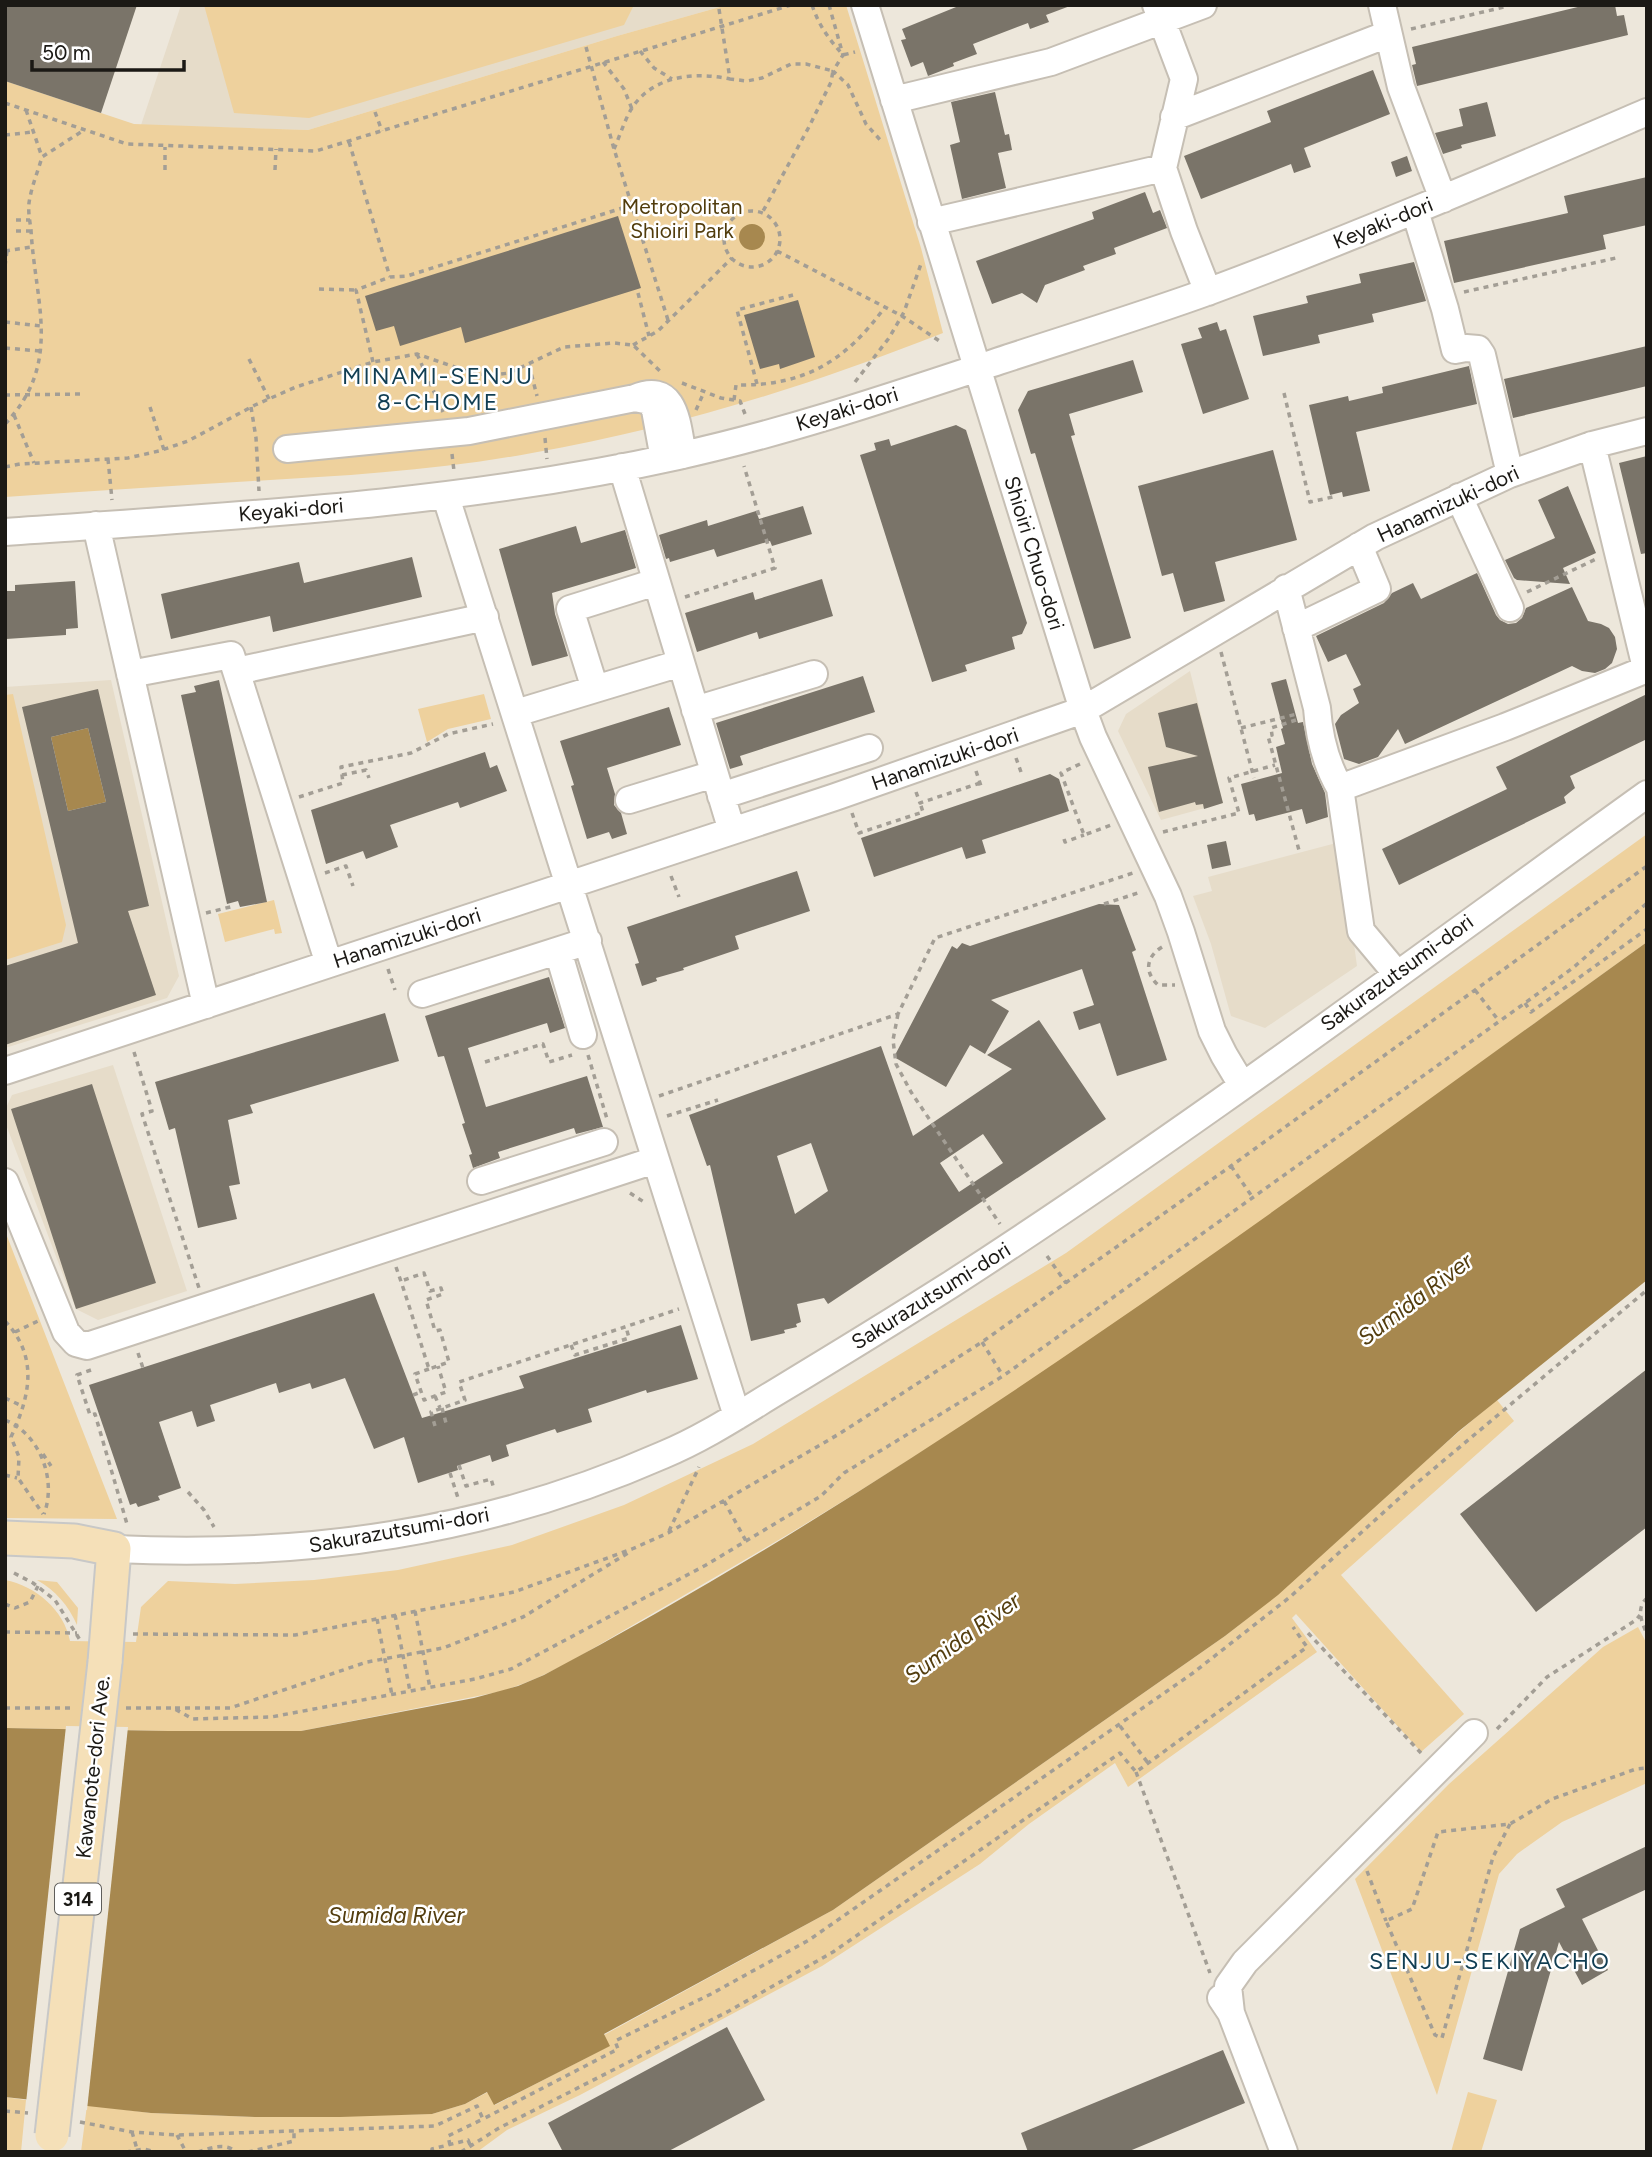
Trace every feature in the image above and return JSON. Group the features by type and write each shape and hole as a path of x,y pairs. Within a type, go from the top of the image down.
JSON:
{"main road":[{"path":"5,1538 74,1541 121,1537"},
{"path":"10,1564 74,1557 121,1537"},
{"name":"Kawanote-dori Ave.","path":"53,2131 93,1652 121,1537"}],"street":[{"name":"Shioiri Chuo-dori","path":"865,5 1083,710 1093,737 1168,896 1212,1031 1242,1085"},
{"path":"894,100 1051,62 1159,13 1203,5"},
{"path":"1382,5 1401,87 1443,200"},
{"path":"1159,13 1184,79 1163,169 1208,292"},
{"path":"1174,117 1388,34"},
{"name":"Keyaki-dori","path":"5,532 446,497 673,457 821,418 1208,292 1443,200 1647,112"},
{"path":"931,222 1163,169"},
{"path":"1415,211 1455,350 1478,349 1482,355 1510,474"},
{"path":"287,449 469,431 654,393 660,394 674,410 673,457"},
{"name":"Hanamizuki-dori","path":"5,1072 732,831 1083,710 1359,545 1510,474 1592,445 1647,431"},
{"path":"1340,788 1505,727 1646,668 1592,445"},
{"path":"622,467 665,591 681,663 732,831"},
{"path":"446,497 485,617 509,718 570,885 737,1416"},
{"path":"1459,497 1508,605"},
{"path":"96,525 206,1005"},
{"path":"1296,628 1377,589 1359,545"},
{"path":"1286,588 1331,773 1340,788 1361,931 1397,974"},
{"path":"595,689 570,609 665,591"},
{"path":"237,671 485,617"},
{"path":"130,674 231,654 329,964"},
{"path":"509,718 681,663"},
{"path":"695,710 814,674"},
{"path":"629,800 718,785 869,748"},
{"name":"Sakurazutsumi-dori","path":"121,1537 226,1552 308,1548 451,1525 502,1512 628,1469 708,1434 874,1334 1028,1234 1242,1085 1647,794"},
{"path":"422,994 588,941"},
{"path":"558,951 582,1046"},
{"path":"481,1181 604,1142"},
{"path":"5,1182 66,1332 76,1343 86,1346 655,1160"},
{"path":"532,1166 542,1197"},
{"path":"1231,2013 1228,1986 1245,1962 1483,1734"},
{"path":"1215,1988 1231,2013 1284,2152"}],"path":[{"path":"5,103 127,144 316,151 791,5"},
{"path":"812,5 821,29 844,55"},
{"path":"829,5 844,55"},
{"path":"1388,34 1504,7"},
{"path":"719,9 730,79"},
{"path":"586,47 614,149 668,320"},
{"path":"640,51 653,68 672,79"},
{"path":"762,213 810,125 831,82 833,71 844,55"},
{"path":"603,62 624,89 632,109"},
{"path":"614,149 632,109 648,90 672,79 708,74 747,81 762,78 791,64 806,64 833,71 848,85 866,124 885,145"},
{"path":"5,424 14,415 33,384 40,351 42,312 32,247 29,203 42,157 26,110"},
{"path":"375,112 382,131"},
{"path":"42,157 84,131"},
{"path":"5,135 33,132"},
{"path":"349,141 390,277"},
{"path":"165,147 165,170"},
{"path":"275,170 276,149"},
{"path":"319,289 356,290 390,277 407,276 632,205"},
{"path":"746,212 762,213 777,227 780,241 777,251 769,260 757,266 748,266 732,258 727,251 724,237 732,220 746,212"},
{"path":"16,220 30,220"},
{"path":"16,231 31,231"},
{"path":"5,266 6,251 32,247"},
{"path":"777,251 902,316 941,342"},
{"path":"5,467 128,458 164,450 188,441 251,407 296,387 373,362 417,354 475,374 493,375 509,373 564,347 614,343 633,345 658,331 732,258"},
{"path":"1463,293 1616,258"},
{"path":"855,382 889,338 902,316 922,262"},
{"path":"356,290 373,362"},
{"path":"638,293 649,336"},
{"path":"757,384 737,310 793,295"},
{"path":"734,400 736,384 772,384 815,372 857,342 885,307"},
{"path":"5,322 41,326"},
{"path":"633,345 663,374"},
{"path":"5,348 40,351"},
{"path":"249,359 269,399"},
{"path":"677,381 704,392 740,401 744,414"},
{"path":"1284,393 1310,502 1337,496"},
{"path":"5,394 81,394"},
{"path":"251,407 259,491"},
{"path":"150,408 164,450"},
{"path":"14,415 34,463"},
{"path":"108,459 112,500"},
{"path":"665,591 775,568 744,466"},
{"path":"1508,605 1617,550"},
{"path":"1220,647 1254,778"},
{"path":"1241,727 1306,714 1271,727 1272,735 1268,736 1300,854"},
{"path":"302,807 298,796 343,783 341,767 411,753 448,734 509,718"},
{"path":"1014,752 1021,772"},
{"path":"1083,763 1062,773 1084,835"},
{"path":"920,803 980,784 975,765"},
{"path":"1160,832 1238,813 1229,778 1275,765"},
{"path":"342,775 366,770 369,778"},
{"path":"850,808 859,833 923,813 914,786"},
{"path":"1064,839 1065,842 1113,824"},
{"path":"303,880 346,866 353,886"},
{"path":"133,1634 295,1635 514,1592 668,1533 839,1434 982,1342 1647,866"},
{"path":"669,869 679,897"},
{"path":"1000,1224 911,1092 896,1064 893,1040 898,1014 935,938 1135,873"},
{"path":"1104,904 1143,891"},
{"path":"173,1708 193,1719 271,1717 475,1679 511,1668 706,1565 821,1496 844,1473 1003,1376 1525,1003 1574,967 1647,903"},
{"path":"204,913 234,906"},
{"path":"1525,1003 1531,1012 1647,929"},
{"path":"1162,947 1149,958 1148,975 1158,985 1175,985"},
{"path":"388,969 395,990"},
{"path":"1475,990 1499,1021"},
{"path":"652,1098 898,1014"},
{"path":"485,1062 543,1044 549,1062 582,1046 611,1132 604,1142"},
{"path":"132,1047 152,1111 142,1114 200,1293"},
{"path":"658,1119 718,1100"},
{"path":"1231,1166 1253,1198"},
{"path":"628,1192 648,1204"},
{"path":"1047,1256 1066,1284"},
{"path":"395,1263 429,1369"},
{"path":"401,1281 424,1273 430,1291 441,1288 443,1294 426,1300 435,1331 440,1330 449,1362 415,1374 424,1400 446,1392 438,1366"},
{"path":"450,2145 448,2136 618,2049 615,2040 711,1993 809,1940 1193,1673 1290,1597 1405,1493 1647,1290"},
{"path":"435,1426 431,1412 465,1400 459,1382 688,1306"},
{"path":"15,1332 44,1319"},
{"path":"5,1321 15,1332 26,1359 28,1381 24,1407 11,1437 5,1441"},
{"path":"571,1345 575,1355 629,1338 626,1327"},
{"path":"982,1342 1003,1376"},
{"path":"137,1350 143,1368"},
{"path":"101,1367 77,1375 90,1415 95,1414 121,1537"},
{"path":"413,1395 421,1392"},
{"path":"435,1396 446,1423"},
{"path":"5,1398 24,1407"},
{"path":"5,1420 17,1424 51,1466"},
{"path":"11,1437 19,1457 18,1478 48,1522"},
{"path":"41,1452 50,1499 44,1516"},
{"path":"459,1465 466,1486 491,1479 494,1489"},
{"path":"668,1533 699,1467"},
{"path":"450,1473 458,1498"},
{"path":"5,1475 18,1478"},
{"path":"188,1492 204,1510 214,1527"},
{"path":"724,1501 746,1541"},
{"path":"122,1708 230,1707 368,1662 443,1648 523,1617 632,1549"},
{"path":"10,1564 55,1600 75,1633 93,1652"},
{"path":"5,1604 15,1608 30,1602 38,1586"},
{"path":"1647,1598 1641,1605 1640,1615 1647,1634"},
{"path":"415,1611 430,1688"},
{"path":"395,1615 410,1691"},
{"path":"1483,1734 1547,1677 1640,1615"},
{"path":"377,1619 392,1695"},
{"path":"1136,1772 1307,1647 1293,1627"},
{"path":"5,1632 83,1633"},
{"path":"1308,1633 1425,1757"},
{"path":"5,1708 83,1708"},
{"path":"1119,1725 1147,1763"},
{"path":"461,2152 499,2128 717,2017 833,1952 1120,1754 1136,1772 1215,1988"},
{"path":"1510,1824 1493,1857 1442,2038 1434,2035 1386,1922 1412,1909 1438,1832 1510,1824 1552,1799 1636,1769 1647,1768"},
{"path":"5,2111 53,2131 177,2135 435,2126 477,2106 483,2119"},
{"path":"248,2152 294,2141 294,2131"},
{"path":"132,2132 137,2149"},
{"path":"177,2135 186,2152"},
{"path":"432,2152 432,2149 468,2140 471,2147"},
{"path":"198,2152 229,2147 236,2152"},
{"path":"127,2152 137,2149 156,2152"}],"shaded area":[{"path":"181,5 727,5 308,130 141,125"},
{"path":"1190,671 1223,803 1161,820 1118,731 1126,714"},
{"path":"111,680 179,976 167,998 5,1048 5,687"},
{"path":"1340,842 1357,966 1265,1028 1231,1016 1211,944 1193,896 1212,891 1208,877"},
{"path":"113,1065 187,1291 98,1320 76,1309 5,1122 5,1110 12,1095"}],"green space":[{"path":"204,5 634,5 624,25 309,118 234,113"},
{"name":"Metropolitan Shioiri Park","path":"727,5 846,5 921,248 943,333 842,371 740,404 638,431 532,453 463,464 358,474 5,497 5,81 134,124 308,130"},
{"path":"13,694 66,925 62,942 5,960 5,695"},
{"path":"484,694 491,719 448,729 427,742 418,709"},
{"path":"1647,834 1647,942 1318,1181 1096,1337 869,1485 577,1658 530,1681 498,1692 301,1731 5,1728 5,1580 27,1588 47,1601 62,1619 70,1641 136,1642 141,1607 168,1581 235,1584 314,1580 398,1570 512,1545 624,1505 753,1444 1066,1253"},
{"path":"274,900 282,933 275,934 274,929 225,942 218,914"},
{"path":"5,1231 117,1519 5,1518"},
{"path":"1497,1400 1514,1421 1341,1575 1464,1714 1421,1752 1296,1614 1292,1618 1317,1652 1128,1787 1115,1763 1029,1824 980,1864 822,1966 580,2095 507,2130 477,2152 81,2152 87,2105 151,2113 255,2117 432,2114 465,2104 488,2092 495,2105 609,2046 604,2035 833,1910 1225,1636 1294,1579"},
{"path":"37,1580 57,1582 78,1608 77,1625 61,1599"},
{"path":"1638,1627 1647,1644 1647,1783 1562,1822 1517,1854 1499,1874 1437,2095 1355,1879 1449,1784 1603,1647"},
{"path":"1468,2092 1497,2100 1481,2152 1451,2152"},
{"path":"5,2097 26,2100 21,2152 5,2152"}],"water":[{"path":"752,224 761,228 765,237 761,246 752,250 743,246 739,237 743,228"},
{"path":"88,728 106,802 68,811 51,737"},
{"name":"Sumida River","path":"1647,942 1647,1280 1459,1431 1278,1595 1225,1636 833,1910 604,2034 610,2046 494,2105 487,2092 465,2104 432,2114 255,2117 151,2113 5,2097 5,1728 301,1731 474,1698 518,1686 544,1675 689,1594 831,1509 970,1420 1243,1232"}],"pier":[{"path":"66,1726 128,1727 87,2110 26,2103"}],"building":[{"path":"5,5 137,5 101,113 5,81"},
{"path":"961,5 1070,6 1046,15 1049,22 1030,29 1028,23 973,44 977,54 928,76 923,62 911,67 901,40 906,39 902,29"},
{"path":"1586,5 1615,5 1617,16 1624,15 1628,35 1417,86 1412,65 1416,64 1412,47"},
{"path":"1373,70 1390,114 1304,148 1311,167 1294,173 1291,164 1201,199 1184,156 1271,122 1267,111"},
{"path":"995,92 1005,135 1009,134 1012,150 998,153 1006,188 962,199 950,145 960,142 951,102"},
{"path":"1487,102 1496,136 1461,145 1462,148 1443,154 1435,133 1463,126 1459,109"},
{"path":"1407,156 1412,171 1396,177 1391,162"},
{"path":"1647,177 1647,225 1603,235 1606,249 1454,283 1444,241 1568,213 1564,196"},
{"path":"1145,192 1153,213 1160,210 1167,228 1114,248 1116,254 1083,266 1085,270 1045,285 1037,303 1022,293 992,304 976,261 1094,219 1092,212"},
{"path":"618,216 641,288 465,343 461,327 400,346 394,326 376,331 365,296"},
{"path":"1414,262 1426,301 1372,314 1374,322 1318,335 1320,343 1263,356 1253,316 1308,303 1306,296 1361,283 1359,274"},
{"path":"798,300 815,357 780,369 779,364 760,369 744,315"},
{"path":"1217,322 1220,331 1226,329 1249,399 1203,414 1181,344 1202,338 1198,328"},
{"path":"1647,346 1647,386 1513,418 1504,379"},
{"path":"1133,360 1143,392 1069,414 1075,435 1071,436 1131,638 1094,649 1035,453 1031,454 1018,410 1028,391"},
{"path":"1469,366 1477,404 1356,432 1370,491 1343,497 1342,492 1330,495 1309,405 1348,396 1349,401 1383,393 1382,387"},
{"path":"956,425 966,430 1027,623 1022,634 1012,637 1015,649 965,665 967,671 932,682 860,455 876,450 874,443 889,439 891,446"},
{"path":"1273,450 1297,540 1215,562 1225,601 1184,612 1173,573 1162,576 1138,486"},
{"path":"1647,456 1647,553 1641,554 1619,463"},
{"path":"1568,486 1596,553 1563,568 1570,584 1517,580 1505,560 1555,538 1538,500"},
{"path":"803,506 812,534 772,546 770,541 717,557 714,549 670,562 669,558 666,559 659,535 707,520 708,526 756,511 759,519"},
{"path":"576,526 581,543 625,530 636,568 552,593 555,614 568,656 532,666 499,549"},
{"path":"412,557 422,597 273,632 270,616 171,639 161,594 299,562 304,583"},
{"path":"1477,573 1496,615 1508,624 1516,623 1522,618 1526,608 1572,587 1588,621 1609,628 1615,637 1617,649 1612,663 1595,673 1572,666 1405,744 1398,729 1378,757 1359,764 1344,759 1335,724 1341,715 1359,703 1353,689 1361,685 1346,654 1328,662 1316,636 1384,603 1392,593 1413,583 1421,599"},
{"path":"822,579 833,616 759,639 757,632 697,652 685,613 753,592 755,600"},
{"path":"75,581 78,628 66,629 66,635 6,639 5,591 15,591 15,585"},
{"path":"863,676 875,712 740,756 743,765 730,769 716,723"},
{"path":"1286,679 1298,723 1303,722 1312,764 1325,793 1328,817 1306,824 1302,809 1256,821 1254,814 1249,815 1241,784 1282,773 1276,747 1285,744 1271,683"},
{"path":"219,680 267,902 240,907 238,901 227,904 181,695 196,692 194,686"},
{"path":"98,689 149,906 128,911 156,995 5,1045 5,966 78,943 22,707","holes":["88,728 106,802 68,811 51,737"]},
{"path":"1647,694 1647,739 1570,776 1575,788 1564,797 1566,803 1399,885 1382,849 1507,789 1496,767"},
{"path":"1197,703 1223,803 1204,809 1203,804 1196,805 1195,802 1159,812 1148,767 1198,756 1166,747 1158,713"},
{"path":"669,707 681,745 607,768 615,794 614,805 621,813 627,834 612,839 609,832 587,839 560,741"},
{"path":"485,752 490,768 497,765 507,791 460,808 458,802 390,825 398,847 366,859 363,851 326,864 311,810"},
{"path":"1050,774 1059,779 1069,811 982,840 986,853 966,859 962,847 874,877 861,838"},
{"path":"1226,841 1231,865 1212,869 1207,845"},
{"path":"797,871 810,911 735,936 739,949 656,978 657,981 642,986 635,964 639,963 627,927"},
{"path":"1099,904 1119,905 1136,950 1132,952 1167,1060 1117,1076 1100,1023 1079,1030 1073,1012 1094,1005 1082,969 991,1000 1009,1011 985,1054 970,1045 946,1087 894,1057 952,946 957,949 962,943 970,946"},
{"path":"549,977 565,1028 550,1033 547,1023 468,1048 486,1107 587,1076 603,1127 576,1134 574,1128 498,1152 500,1158 473,1168 469,1155 472,1154 462,1124 465,1123 444,1056 438,1057 425,1016"},
{"path":"385,1013 399,1061 250,1105 253,1113 228,1120 240,1184 229,1186 237,1219 198,1228 175,1128 169,1130 155,1082"},
{"path":"1039,1020 1106,1119 828,1304 824,1298 797,1304 801,1322 796,1324 797,1327 784,1330 785,1333 751,1341 710,1165 707,1166 689,1115 881,1046 913,1136 1012,1069 987,1055","holes":["983,1134 1003,1163 959,1192 940,1163","811,1143 828,1191 795,1214 777,1156"]},
{"path":"92,1084 156,1283 76,1309 11,1109"},
{"path":"374,1293 422,1418 524,1388 519,1376 681,1325 698,1379 647,1393 646,1390 588,1409 592,1422 557,1433 555,1429 506,1445 509,1456 492,1462 490,1455 457,1466 458,1470 418,1483 404,1437 374,1449 345,1378 312,1389 310,1383 279,1393 276,1383 210,1405 215,1421 197,1427 192,1411 159,1422 181,1488 158,1496 160,1500 138,1507 136,1503 130,1505 89,1385"},
{"path":"1647,1369 1647,1527 1536,1612 1460,1514"},
{"path":"1647,1846 1647,1889 1582,1919 1608,1970 1582,1985 1559,1942 1522,2071 1483,2059 1520,1929 1565,1907 1556,1889"},
{"path":"727,2027 765,2100 667,2152 563,2152 548,2123"},
{"path":"1223,2050 1245,2103 1127,2152 1028,2152 1021,2133"}],"district":[{"name":"MINAMI-SENJU 8-CHOME","path":"438,389"},
{"name":"SENJU-SEKIYACHO","path":"1490,1961"}]}
